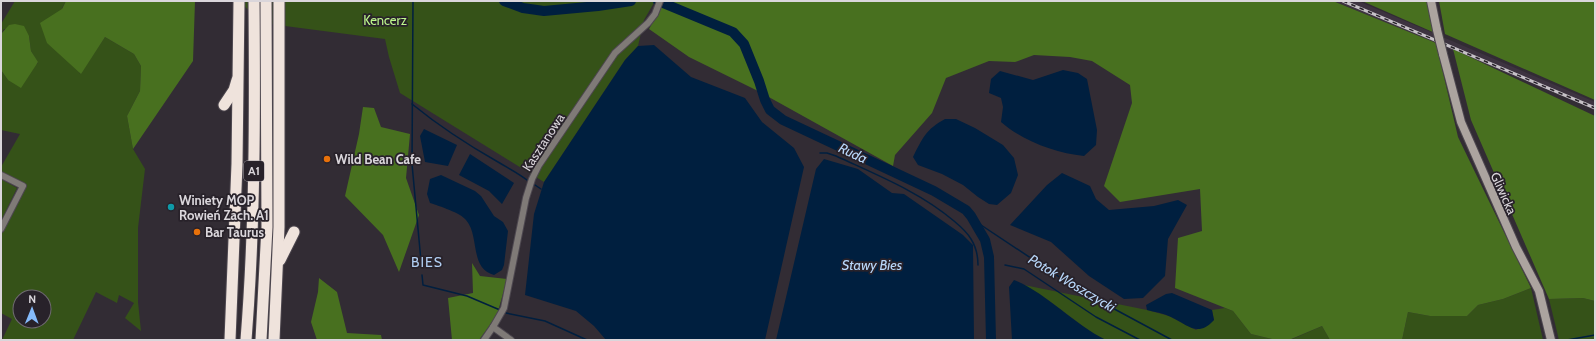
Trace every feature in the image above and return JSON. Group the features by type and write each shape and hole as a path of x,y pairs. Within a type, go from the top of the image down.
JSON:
{"highway":[{"path":"230,340 237,164 239,1"},
{"name":"A1","path":"246,340 253,230 255,162 254,1"},
{"name":"A1","path":"261,340 266,227 266,1"},
{"path":"274,340 278,265 280,161 279,1"},
{"path":"224,105 234,90 239,76"},
{"path":"278,265 294,232"}],"main road":[{"name":"Gliwicka","path":"1431,1 1461,122 1516,247 1539,291 1551,340"}],"street":[{"name":"Kasztanowa","path":"484,340 504,308 526,198 535,172 615,53 648,23 655,14 660,1"},
{"path":"1,175 23,186 1,229"},
{"path":"493,327 511,340"}],"shaded area":[{"path":"1334,1 1358,1 1595,102 1595,110"}],"green space":[{"path":"15,1 66,1 62,8 80,74 105,37 134,54 141,66 140,91 127,116 133,149 145,169 138,228 138,302 141,331 125,318 134,303 119,295 117,303 96,292 73,340 2,340 12,319 1,313 1,234 23,189 1,173 1,167 20,134 1,130 1,70 8,80 38,63 31,51 29,36 4,29 1,34 1,24"},
{"path":"66,1 195,1 193,61 133,149 127,116 140,91 141,66 134,54 105,37 81,74 47,43 40,23 62,9"},
{"name":"Kencerz","path":"239,1 655,1 644,20 638,46 625,60 544,182 400,93 385,39 262,23"},
{"path":"665,1 1333,1 1436,43 1458,137 1531,288 1503,299 1478,305 1467,316 1430,316 1408,312 1402,340 1330,340 1322,326 1289,340 1276,340 1251,334 1233,311 1175,288 1178,238 1202,231 1200,189 1120,202 1104,186 1132,103 1130,85 1092,61 1070,57 1034,55 1015,62 989,61 946,78 932,113 895,155 893,166 756,90 689,57 649,29"},
{"path":"1362,1 1428,1 1435,33"},
{"path":"1439,1 1595,1 1595,100 1445,34"},
{"path":"15,24 24,26 29,36 31,51 38,62 21,88 8,80 1,70 1,34 9,25"},
{"path":"1453,49 1595,116 1595,301 1583,298 1549,299 1471,120"},
{"path":"363,107 374,108 381,127 410,134 406,178 419,215 399,272 383,235 345,196 359,134"},
{"path":"1,179 17,188 1,221"},
{"path":"472,263 480,276 507,279 497,315 479,340 452,340 448,298 473,293"},
{"path":"319,278 337,292 347,333 381,335 382,340 317,340 311,322 318,292"},
{"path":"1024,285 1147,310 1169,316 1196,330 1214,320 1212,310 1225,308 1233,311 1251,334 1276,340 1106,340 1093,334 1048,300"},
{"path":"1531,288 1543,340 1402,340 1408,312 1430,316 1467,316 1478,305 1503,299"},
{"path":"1583,298 1595,301 1595,340 1559,340 1549,299"},
{"path":"1322,326 1330,340 1290,340"}],"water":[{"path":"654,45 691,77 745,98 762,122 794,148 804,167 765,340 606,340 594,326 576,311 525,295 534,214 544,182 625,60 638,46"},
{"path":"1063,70 1078,73 1087,79 1097,130 1096,145 1084,156 1051,149 1019,135 1001,122 1003,107 1001,98 989,93 991,79 1000,71 1033,80"},
{"path":"945,119 956,119 975,128 1003,145 1014,158 1018,175 1011,193 997,205 989,204 963,185 942,174 918,165 913,157 925,135 933,127"},
{"path":"424,129 457,145 448,166 425,162 420,136"},
{"path":"470,154 514,183 502,204 489,191 459,175"},
{"name":"Stawy Bies","path":"824,159 858,169 892,193 904,194 963,235 973,245 974,340 776,340 816,169"},
{"path":"1062,173 1090,186 1096,199 1109,210 1154,206 1178,200 1187,205 1168,239 1165,276 1143,298 1124,299 1089,276 1051,242 1010,225 1047,185"},
{"path":"441,175 475,191 481,196 494,216 503,222 508,231 504,265 502,270 494,275 486,271 481,266 476,251 473,234 466,220 455,212 430,203 427,194 430,179"},
{"path":"1014,280 1038,293 1082,326 1106,340 1012,340 1009,287"},
{"path":"1172,293 1212,310 1214,320 1203,328 1198,329 1188,326 1165,314 1147,310 1146,305 1166,294"}],"waterway":[{"path":"413,1 412,164 421,261"},
{"name":"Ruda","path":"504,1 523,8 544,11 631,1"},
{"name":"Ruda","path":"658,1 733,32 744,44 770,110 783,120 934,191 966,210 985,240 989,257 991,340"},
{"path":"412,104 454,135 527,180"},
{"path":"820,153 827,153 836,156 882,177 927,201 961,227 969,236 975,248 978,265"},
{"path":"535,185 541,189"},
{"name":"Potok Woszczycki","path":"975,221 1079,290 1172,340"},
{"path":"1005,265 1024,269 1096,317 1140,340"},
{"path":"422,275 423,285 467,296 500,310"},
{"path":"506,313 545,321 587,340"},
{"path":"1567,340 1595,335"}],"railway":[{"path":"1343,1 1595,108"}],"place":[{"name":"Wild Bean Cafe","path":"327,159"},
{"name":"Winiety MOP Rowień Zach. A1","path":"171,207"},
{"name":"Bar Taurus","path":"197,232"}],"district":[{"name":"BIES","path":"427,262"}]}
